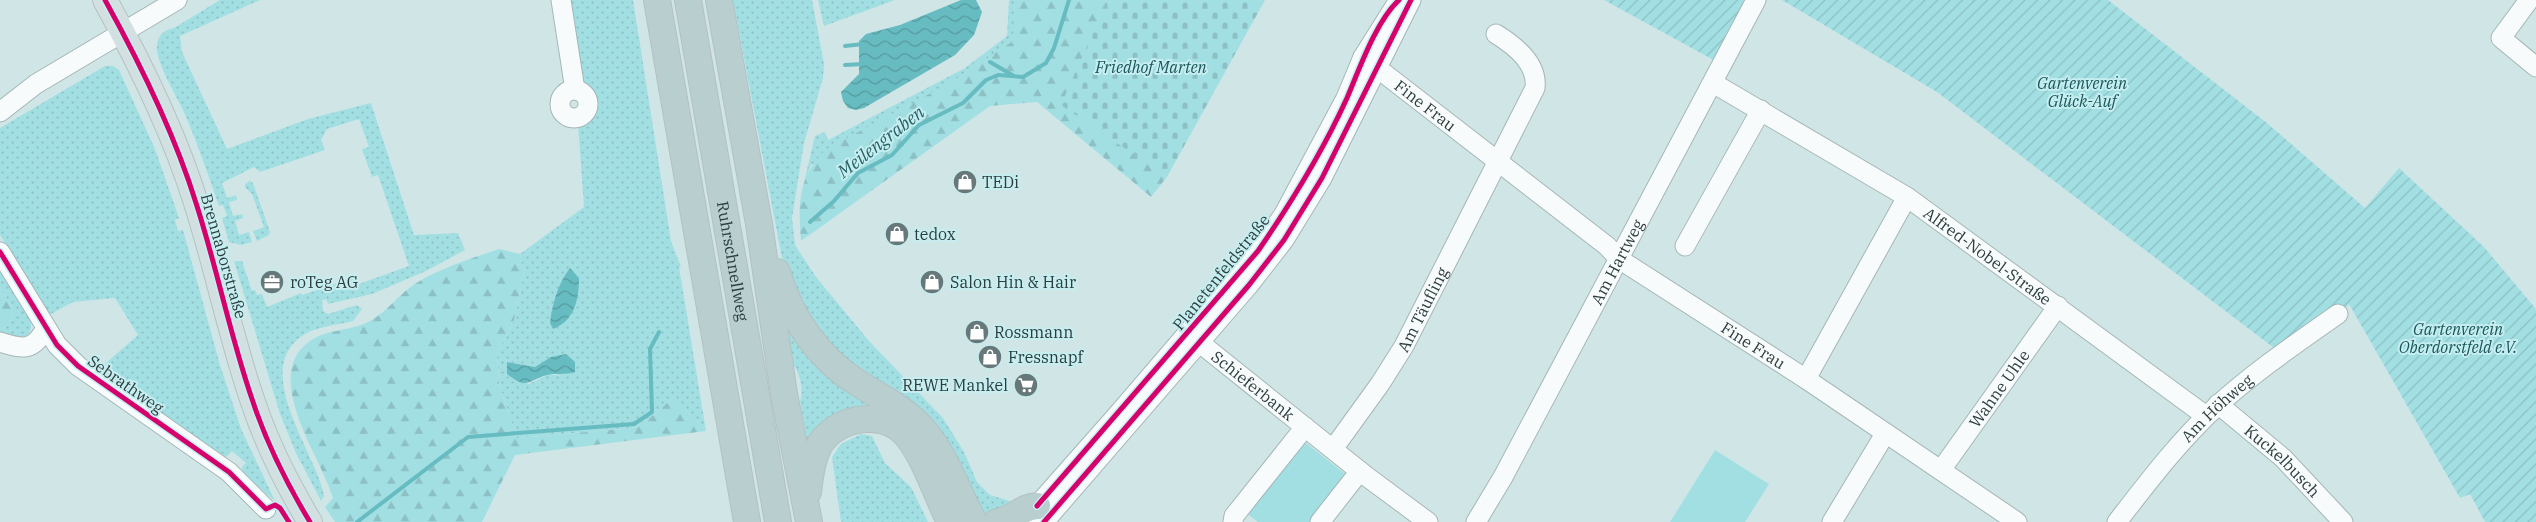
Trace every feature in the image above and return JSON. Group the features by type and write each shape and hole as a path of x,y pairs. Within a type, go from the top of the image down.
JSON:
{"highway":[{"name":"Ruhrschnellweg","path":"657,0 747,522"},
{"name":"Ruhrschnellweg","path":"688,0 778,522"},
{"path":"719,0 759,224 784,394 808,519"},
{"path":"759,224 784,295 812,342 840,371 902,410 922,429 940,454 974,522"},
{"path":"808,519 813,463 821,442 831,431 843,424 871,419 894,425 906,434 914,446 950,522"},
{"path":"961,498 981,519 996,522 1010,520 1027,506 1034,517"}],"main road":[{"name":"Brennaborstraße","path":"105,0 151,86 176,144 191,186 252,401 286,480 310,522"}],"street":[{"path":"0,112 36,84 177,0"},
{"path":"560,0 575,90"},
{"name":"Planetenfeldstraße","path":"1034,517 1200,343 1268,262 1299,217 1322,178 1398,0"},
{"name":"Planetenfeldstraße","path":"1034,517 1068,472 1231,283 1268,236 1284,214 1346,98 1411,0"},
{"name":"Am Hartweg","path":"1476,522 1503,477 1756,0"},
{"path":"2529,0 2501,38 2536,67"},
{"path":"1496,34 1515,45 1534,74 1536,81 1535,88 1497,160"},
{"name":"Fine Frau","path":"1370,62 1607,246 1619,259 1806,379 2017,522"},
{"name":"Alfred-Nobel-Straße","path":"1713,83 1907,197 2058,306 2212,410"},
{"path":"1685,246 1761,110"},
{"name":"Am Täufling","path":"1333,449 1380,384 1404,346 1497,160"},
{"path":"1806,379 1907,197"},
{"name":"Sebrathweg","path":"0,252 57,345 78,366 229,472 266,509"},
{"name":"Wahne Uhle","path":"1940,470 2058,306"},
{"name":"Am Höhweg","path":"2117,522 2165,460 2212,410 2257,372 2338,314"},
{"path":"0,342 22,348 30,347 40,340 46,328"},
{"name":"Schieferbank","path":"1200,343 1360,471 1428,522"},
{"name":"Kuckelbusch","path":"2212,410 2283,458 2344,522"},
{"name":"Schieferbank","path":"1233,522 1234,516 1305,427"},
{"path":"1832,522 1885,434"},
{"path":"1320,522 1360,471"}],"green space":[{"path":"220,0 260,0 180,36 182,52 227,149 308,119 371,103 414,235 458,233 465,250 426,271 372,294 328,304 326,299 322,301 323,311 328,314 357,305 362,309 353,321 310,331 289,349 283,368 284,389 290,412 319,478 324,496 321,501 296,453 280,414 234,261 242,261 252,291 255,290 257,295 262,294 267,307 301,293 302,295 353,278 356,285 409,266 378,175 372,177 362,149 369,147 359,119 327,129 321,140 325,150 260,172 254,167 222,183 227,198 236,195 237,200 229,202 233,216 242,214 243,218 235,221 239,235 249,232 252,242 241,245 229,242 222,218 227,216 223,205 219,206 184,111 157,53 159,38 164,32"},
{"path":"567,0 633,0 671,241 681,267 679,267 706,431 674,397 655,414 634,428 517,438 499,384 497,354 514,320 524,273 520,254 584,207 578,123 591,117 593,107 588,89 582,81","holes":["507,362 535,367 561,376 549,374 529,384 507,374"]},
{"path":"733,0 812,0 824,64 823,78 804,143 792,218 795,245 816,277 869,341 943,418 964,452 977,482 990,495 1010,501 1014,505 1003,511 989,511 988,515 982,512 820,339 785,274"},
{"path":"818,0 895,0 824,26"},
{"path":"1009,0 1015,0 1014,41 955,80 811,165 802,191 815,136 825,132 828,140 965,68 1007,36"},
{"path":"1015,0 1107,0 1062,105 1167,177 1151,197 1037,102 990,106 801,241 800,203 802,192 809,171 816,160 825,150 955,80 1013,41"},
{"name":"Friedhof Marten","path":"1107,0 1265,0 1167,177 1061,105"},
{"path":"1604,0 1756,0 1719,63"},
{"name":"Gartenverein Glück-Auf","path":"1782,0 2108,0 2267,123 2365,208 2399,168 2484,247 2536,309 2536,522 2485,522 2470,494 2460,498 2349,304 2343,311 2282,354 1937,92"},
{"path":"105,66 113,66 119,70 155,149 179,218 175,220 178,231 183,230 220,365 241,429 275,501 243,474 242,467 246,463 232,451 225,458 98,370 138,335 115,298 73,302 49,315 0,235 0,128"},
{"path":"250,181 253,183 270,232 269,235 257,241 253,231 264,227 252,194 245,187 245,184"},
{"path":"499,249 520,254 524,273 514,320 497,354 499,384 517,438 634,428 655,414 674,397 706,431 515,455 482,522 335,522 325,507 333,498 307,440 292,395 291,375 296,356 310,341 317,337 361,325 375,318 411,286 428,277 458,263"},
{"path":"0,270 31,322 31,329 26,336 16,337 0,334 0,329 9,325 14,312 0,287"},
{"path":"0,287 14,312 9,325 0,329"},
{"path":"785,311 885,415 809,452 800,401 802,392 801,382 793,364"},
{"path":"861,434 872,436 885,463 911,487 928,522 841,522 832,457 841,444"},
{"path":"1302,440 1349,477 1314,522 1258,522 1245,512"},
{"path":"1715,450 1769,484 1745,522 1670,522"}],"water":[{"path":"961,0 976,0 982,12 974,35 955,55 864,108 856,110 848,108 843,101 841,92 859,74 859,41 866,34 900,25"},
{"path":"570,268 579,278 577,301 571,315 553,329 550,323 552,309 562,280"},
{"path":"566,354 575,362 575,372 550,374 527,383 519,382 507,374 507,362 535,367 551,357"}],"waterway":[{"name":"Meilengraben","path":"810,222 834,201 858,173 892,155 919,125 963,103 986,80 998,75 1023,77 1046,63 1054,48 1069,0"},
{"path":"845,46 863,44"},
{"path":"990,62 1014,76"},
{"path":"845,65 863,64"},
{"path":"357,522 468,437 634,424 652,412 650,349 659,332"}],"cycle path":[{"path":"105,0 144,74 178,150 204,227 237,351 258,415 293,493 310,522"},
{"path":"1037,506 1258,251 1317,157 1338,118 1376,33 1383,20 1399,0"},
{"path":"1044,522 1249,285 1284,240 1322,178 1411,0"},
{"path":"0,252 57,345 78,366 229,472 266,509 275,505 280,508 289,522"}],"place":[{"name":"TEDi","path":"965,182"},
{"name":"tedox","path":"897,234"},
{"name":"roTeg AG","path":"272,282"},
{"name":"Salon Hin & Hair","path":"932,282"},
{"name":"Rossmann","path":"977,332"},
{"name":"Fressnapf","path":"990,357"},
{"name":"REWE Mankel","path":"1026,385"}],"park label":[{"name":"Gartenverein Oberdorstfeld e.V.","path":"2458,338"}]}
